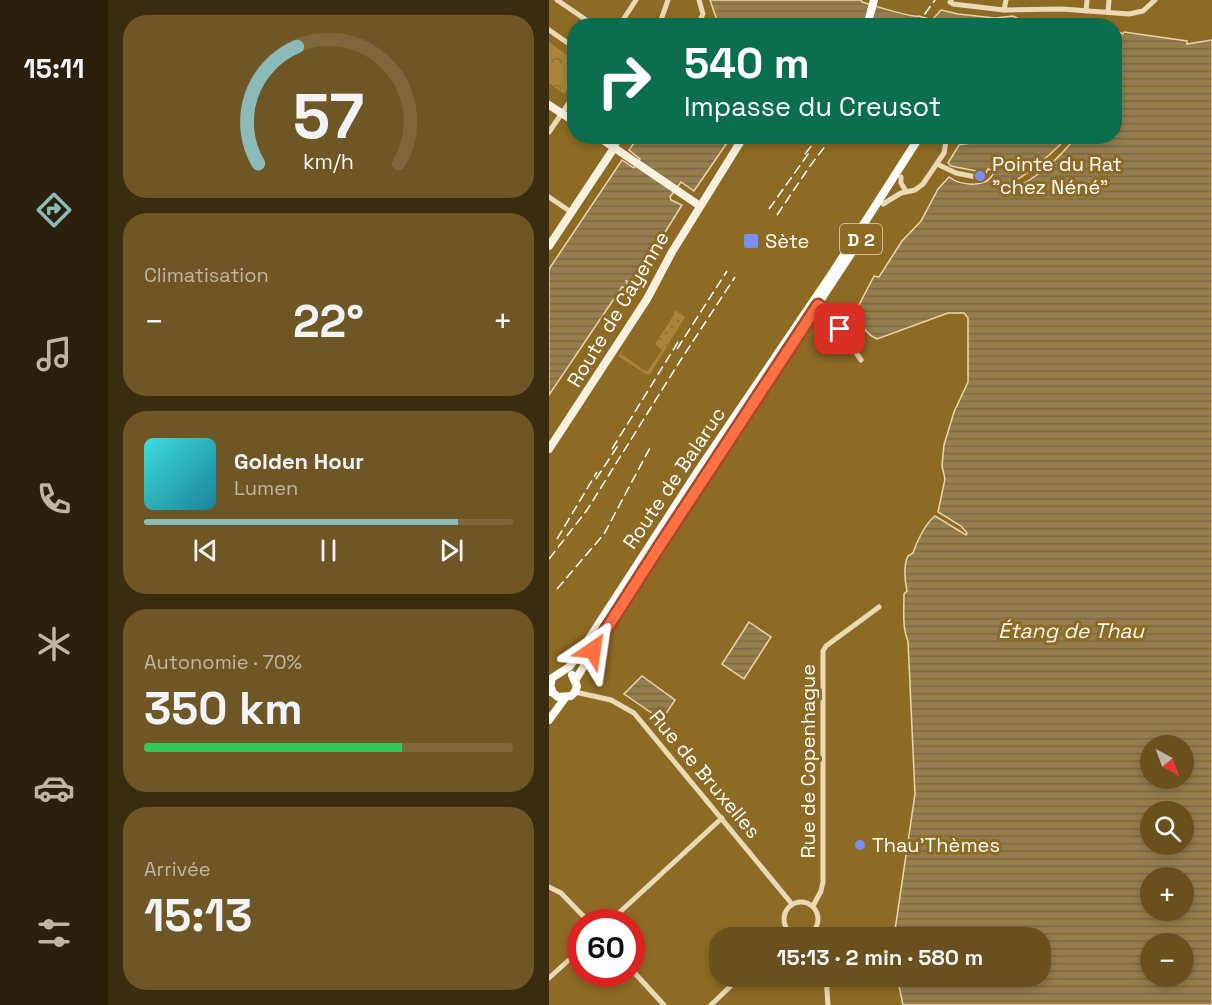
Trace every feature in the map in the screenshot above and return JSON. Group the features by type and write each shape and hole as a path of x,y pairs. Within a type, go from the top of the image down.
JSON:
{"main road":[{"path":"869,18 874,0"},
{"path":"549,105 567,116"},
{"path":"609,144 700,206"},
{"name":"Route de Cayenne","path":"549,449 648,299 693,216 740,144"},
{"name":"Route de Balaruc","path":"576,679 815,303 899,188 917,144"},
{"name":"Route de Balaruc","path":"563,672 581,651 691,481 883,204 899,188 901,177 920,144"},
{"path":"549,246 615,148"},
{"path":"549,720 565,698 575,692 577,686 576,679 569,673 563,672 552,678 550,690 556,696 565,698"}],"street":[{"path":"558,0 584,18"},
{"path":"624,18 636,0"},
{"path":"662,18 668,0"},
{"path":"699,0 703,14 701,18"},
{"path":"1004,10 1006,0"},
{"path":"1062,9 1063,0"},
{"path":"1086,10 1087,0"},
{"path":"1108,12 1109,0"},
{"path":"950,1 953,4 1004,10 1062,9 1138,14 1149,8 1155,0"},
{"path":"549,30 567,42"},
{"path":"549,132 567,106"},
{"path":"615,148 618,144"},
{"path":"899,188 919,188 944,153 946,144"},
{"path":"937,164 956,173 976,177"},
{"path":"549,197 571,212"},
{"path":"815,303 830,314 861,360"},
{"name":"Rue de Copenhague","path":"813,906 821,891 822,882 823,651 826,646 879,607"},
{"name":"Rue de Bruxelles","path":"575,692 603,699 634,712 792,903"},
{"path":"623,909 722,818"},
{"path":"549,887 561,893 576,909"},
{"path":"786,927 783,917 785,912 792,903 803,901 817,910 816,927"},
{"path":"549,978 567,962"},
{"path":"645,984 664,1005"},
{"path":"711,1005 730,987"},
{"path":"827,987 828,1005"}],"green space":[{"path":"549,42 567,55 567,89 564,94 549,83"},
{"path":"675,310 685,317 649,376 618,356 626,347 621,354 647,372 662,350 655,344"}],"water":[{"path":"710,0 861,0 891,11 926,18 716,18"},
{"path":"941,10 995,18 934,18"},
{"name":"Étang de Thau","path":"1122,34 1187,41 1187,44 1212,40 1212,1005 903,1005 899,987 1051,987 1051,927 895,927 915,794 908,641 904,618 904,594 907,591 905,564 925,528 935,516 966,535 967,533 961,526 938,512 945,479 942,466 944,445 954,412 968,382 968,318 964,313 948,313 877,339 863,326 858,307 874,276 879,277 902,241 921,221 938,189 949,177 967,184 974,184 987,181 991,177 994,171 988,169 986,173 951,166 948,163 959,145 1061,144 1032,170 999,187 999,190 1004,192 1034,177 1070,144 1122,144"},
{"path":"633,144 726,144 694,191 681,182 670,197 671,200 682,205 659,242 645,256 631,281 626,281 628,286 622,287 549,395 549,269 622,160 634,168 640,159 629,150"},
{"path":"749,622 771,637 744,679 722,664"},
{"path":"642,676 675,700 662,720 624,694"}],"railway":[{"path":"922,18 935,0"},
{"path":"805,154 813,144"},
{"path":"777,215 827,144"},
{"path":"769,209 811,150"},
{"path":"677,349 727,271"},
{"path":"549,559 587,510 735,277"},
{"path":"612,449 678,342"},
{"path":"596,479 619,444"},
{"path":"557,589 604,534 651,446"},
{"path":"557,539 597,472"}],"place":[{"name":"Pointe du Rat \"chez Néné\"","path":"980,176"},
{"name":"Sète","path":"751,241"},
{"name":"Thau'Thèmes","path":"860,845"}],"route":[{"path":"593,650 818,305 830,314 840,329"}]}
